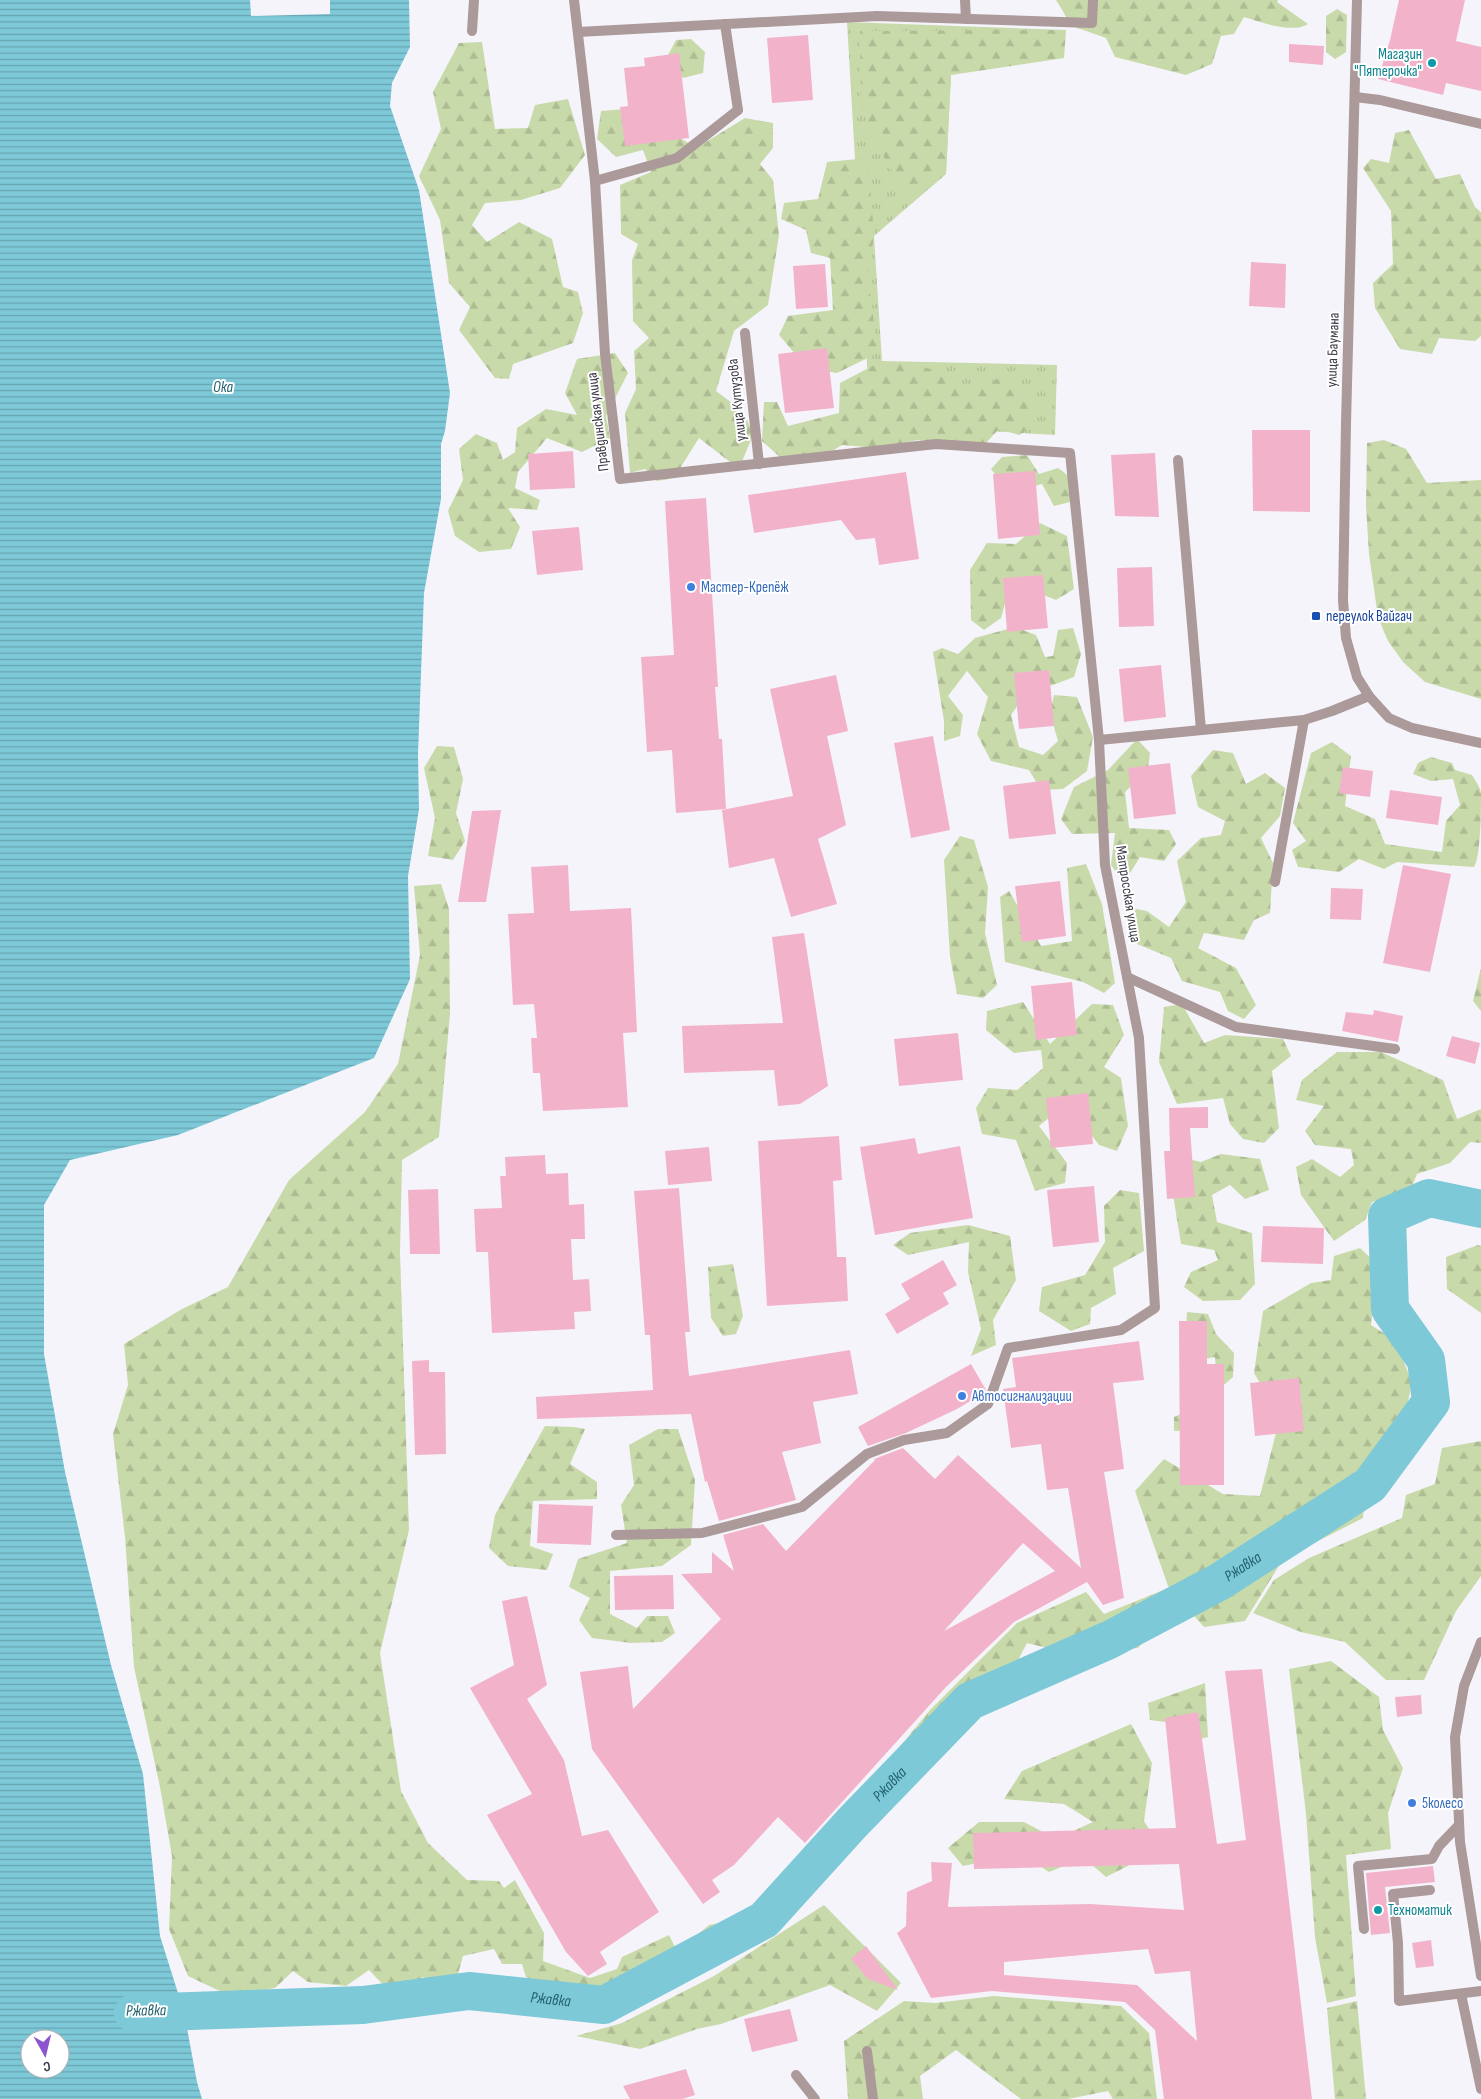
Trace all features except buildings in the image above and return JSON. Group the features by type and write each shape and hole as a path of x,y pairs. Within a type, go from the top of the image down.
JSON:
{"street":[{"path":"472,31 474,0"},
{"name":"Правдинская улица","path":"574,0 595,181 605,354 620,479 936,444 1070,453"},
{"path":"965,0 966,19"},
{"path":"578,32 877,16 1092,23 1093,0"},
{"name":"улица Баумана","path":"1357,0 1343,608 1346,638 1351,658 1357,677 1369,696"},
{"path":"595,181 677,158 738,110 725,24"},
{"path":"1355,97 1380,100 1481,124"},
{"name":"улица Кутузова","path":"745,333 759,464"},
{"name":"Матросская улица","path":"616,1535 702,1533 802,1507 867,1454 904,1440 947,1433 988,1404 1008,1348 1121,1330 1156,1308 1139,1038 1105,864 1099,740 1070,453"},
{"path":"1178,460 1201,730"},
{"path":"1099,740 1304,720 1369,696 1389,718 1412,728 1481,743"},
{"path":"1276,882 1304,720"},
{"path":"1127,977 1236,1027 1395,1049"},
{"path":"1480,1970 1460,1842 1455,1737 1464,1686 1481,1642"},
{"path":"1364,1930 1358,1866 1432,1859 1439,1846 1459,1825"},
{"path":"1430,1890 1393,1894 1398,1943 1399,2001 1481,1991"},
{"path":"1461,1994 1481,2089"},
{"path":"867,2051 874,2099"},
{"path":"796,2075 815,2099"}],"green space":[{"path":"1056,0 1278,0 1277,2 1308,24 1294,28 1268,24 1244,17 1234,34 1221,36 1212,64 1186,75 1115,57 1106,38 1072,26"},
{"path":"1337,9 1347,15 1346,52 1335,59 1326,52 1326,16"},
{"path":"847,22 1066,30 951,75 946,174 874,236 882,361 1057,365 1055,435 937,428 871,434"},
{"path":"1066,30 1064,58 951,75 946,174 911,204 878,147 861,104 860,31"},
{"path":"691,39 705,52 703,73 683,78 667,57 676,40"},
{"path":"482,42 495,129 528,128 535,105 568,99 585,155 560,188 521,200 485,203 472,225 487,242 519,222 552,239 563,287 578,292 583,313 573,343 513,364 509,379 495,378 459,330 470,307 449,283 440,220 419,176 441,129 433,92 459,43"},
{"path":"625,109 661,126 696,148 745,118 773,123 773,148 760,164 773,180 779,235 768,305 734,331 716,391 744,412 753,435 739,469 699,438 674,478 657,481 645,469 630,473 625,413 636,389 634,351 649,338 633,321 632,260 638,244 621,234 620,185 651,172 643,150 616,157 597,139 601,111"},
{"path":"1409,130 1436,179 1460,174 1475,207 1481,212 1481,336 1475,341 1439,338 1432,354 1400,349 1375,308 1373,283 1393,264 1391,211 1363,168 1371,159 1389,163 1395,133"},
{"path":"868,158 874,236 868,278 878,353 837,373 808,369 779,335 788,316 833,310 830,258 811,253 806,230 781,219 784,203 818,199 827,162"},
{"path":"615,353 628,373 606,416 610,438 582,452 547,438 518,472 515,488 540,500 537,510 508,508 520,527 511,549 479,552 455,536 448,511 463,480 459,449 476,434 497,443 503,460 515,452 517,428 546,409 577,415 565,393 577,359"},
{"path":"882,361 916,365 955,376 963,394 1002,377 1032,389 1034,425 1019,435 999,429 985,444 918,440 878,448 842,445 814,462 781,458 762,441 764,402 777,402 788,426 839,413 840,383"},
{"path":"1384,440 1406,449 1427,483 1481,480 1481,699 1425,682 1403,662 1388,641 1378,617 1369,554 1366,506 1367,443"},
{"path":"1027,455 1039,474 1058,468 1070,477 1070,502 1054,506 1042,484 1010,493 991,469 1002,457"},
{"path":"1040,523 1067,536 1074,589 1056,600 1011,582 1001,618 984,630 971,620 970,570 987,543 1016,544"},
{"path":"1015,627 1036,635 1045,657 1053,656 1058,630 1073,628 1081,654 1074,677 1053,685 1030,688 1011,715 1019,747 1043,755 1058,741 1050,713 1054,695 1077,697 1093,737 1087,771 1063,789 1041,790 1029,770 991,761 977,734 988,697 967,671 948,696 963,715 960,736 944,741 944,721 933,652 942,648 958,654 975,638"},
{"path":"1137,739 1150,753 1148,770 1125,792 1129,828 1169,830 1176,844 1164,861 1140,857 1124,883 1111,865 1115,833 1072,834 1061,819 1074,787 1108,770"},
{"path":"1332,742 1351,756 1345,806 1375,819 1385,844 1442,852 1446,821 1460,805 1453,779 1431,781 1413,774 1418,763 1431,757 1452,763 1455,770 1472,775 1481,793 1478,854 1474,867 1397,862 1384,869 1359,859 1339,872 1298,867 1292,850 1306,841 1293,823 1311,753"},
{"path":"437,746 454,747 463,779 456,813 465,841 453,860 428,856 435,818 424,768"},
{"path":"1213,750 1233,753 1246,784 1265,773 1285,788 1280,816 1261,838 1273,863 1270,913 1254,920 1244,940 1204,933 1198,948 1236,968 1256,1005 1244,1019 1228,1011 1220,992 1182,981 1171,958 1137,944 1131,908 1147,911 1169,927 1186,902 1177,861 1201,838 1221,835 1225,821 1198,807 1191,776"},
{"path":"960,836 974,840 988,887 985,933 997,985 983,998 957,994 950,956 944,860"},
{"path":"1086,864 1102,904 1115,983 1104,993 1083,982 1005,962 1000,897 1009,891 1041,946 1072,941 1067,868"},
{"path":"441,884 449,909 450,1014 439,1137 402,1160 400,1252 409,1530 380,1653 401,1791 428,1843 467,1880 499,1881 504,1888 515,1880 544,1933 543,1961 590,1978 617,1969 622,1957 669,1935 679,1955 666,1968 643,1971 627,1988 613,1988 602,1999 572,1998 526,1977 522,1964 502,1964 494,1949 463,1956 458,1974 442,1987 423,1977 407,1993 390,1992 369,1970 346,1986 308,1982 293,1971 275,1988 236,1995 230,1991 226,1994 188,1976 169,1929 172,1856 160,1787 134,1667 125,1537 113,1434 128,1385 124,1344 182,1309 228,1287 289,1180 365,1112 398,1064 420,955 414,886"},
{"path":"1481,968 1481,1011 1473,1001"},
{"path":"1023,1002 1050,1044 1092,1004 1113,1005 1124,1035 1104,1067 1121,1078 1128,1126 1117,1151 1099,1145 1067,1103 1039,1126 1067,1163 1065,1183 1035,1191 1016,1140 982,1134 976,1108 988,1088 1017,1090 1043,1068 1041,1050 1014,1053 986,1030 987,1011"},
{"path":"1182,1004 1204,1043 1225,1035 1283,1039 1291,1056 1272,1071 1279,1128 1264,1143 1243,1139 1230,1124 1223,1098 1177,1104 1159,1062 1164,1007"},
{"path":"1337,1052 1381,1052 1443,1080 1457,1119 1481,1109 1481,1143 1470,1142 1450,1163 1417,1174 1411,1189 1372,1202 1365,1220 1334,1241 1301,1195 1296,1167 1312,1159 1340,1177 1354,1165 1351,1149 1315,1145 1305,1131 1324,1106 1296,1100 1302,1080"},
{"path":"1221,1154 1260,1159 1269,1190 1245,1199 1230,1185 1212,1195 1217,1222 1252,1233 1255,1284 1240,1300 1203,1301 1184,1287 1191,1272 1218,1260 1214,1250 1181,1244 1170,1176 1180,1157 1201,1162"},
{"path":"1120,1190 1139,1193 1144,1251 1113,1268 1116,1294 1091,1308 1090,1324 1071,1331 1039,1311 1042,1287 1085,1275 1105,1242 1104,1206"},
{"path":"968,1225 1010,1236 1016,1280 993,1320 996,1345 971,1356 981,1329 968,1272 969,1242 908,1255 893,1245 910,1233"},
{"path":"1478,1245 1481,1246 1481,1313 1447,1289 1446,1257"},
{"path":"1360,1248 1378,1265 1371,1325 1396,1341 1412,1383 1403,1425 1390,1436 1390,1472 1365,1496 1363,1518 1283,1559 1245,1621 1204,1627 1168,1586 1135,1491 1164,1459 1223,1494 1260,1496 1280,1417 1254,1373 1263,1311 1311,1283 1331,1280 1334,1256"},
{"path":"733,1264 743,1316 736,1334 723,1336 711,1318 708,1267"},
{"path":"1187,1312 1208,1314 1216,1334 1234,1353 1233,1377 1218,1390 1202,1430 1174,1431 1174,1417 1197,1407 1216,1374 1215,1357 1192,1361 1186,1328"},
{"path":"545,1426 585,1429 570,1464 597,1482 597,1499 533,1501 530,1546 553,1554 547,1570 508,1566 489,1548 495,1515"},
{"path":"658,1429 678,1429 695,1480 691,1545 662,1566 610,1571 610,1614 637,1628 647,1616 668,1616 675,1633 662,1642 631,1643 592,1638 579,1620 590,1598 569,1587 578,1559 627,1543 621,1505 634,1485 629,1445"},
{"path":"1481,1441 1481,1576 1456,1611 1424,1680 1386,1680 1345,1642 1301,1632 1253,1613 1274,1580 1309,1558 1402,1518 1406,1495 1435,1484 1442,1448"},
{"path":"1166,1589 1183,1610 1176,1622 1147,1629 1146,1639 1138,1648 1105,1651 1093,1639 1059,1651 1027,1643 1016,1664 986,1677 983,1714 962,1720 916,1778 851,1813 849,1842 821,1845 825,1867 770,1927 734,1928 706,1958 691,1940 709,1925 743,1918 792,1866 828,1835 838,1812 893,1755 930,1710 1017,1623 1086,1592 1104,1614"},
{"path":"1331,1661 1379,1697 1383,1730 1403,1768 1388,1813 1391,1849 1346,1855 1356,1996 1327,2003 1315,1937 1306,1814 1289,1669"},
{"path":"1205,1683 1208,1737 1193,1741 1181,1724 1150,1720 1148,1703"},
{"path":"1131,1724 1152,1763 1144,1821 1161,1849 1106,1877 1084,1858 1049,1872 1021,1854 963,1866 948,1848 979,1822 1024,1822 1056,1839 1093,1822 1064,1804 1004,1799 1022,1771"},
{"path":"824,1905 901,1983 877,2011 830,1985 721,2024 697,2029 640,2049 576,2036 622,2023 714,1976"},
{"path":"994,1996 1121,2006 1149,2033 1157,2099 1113,2099 1108,2091 1068,2099 1021,2099 956,2050 920,2076 923,2099 848,2099 844,2041 904,2001 935,2003"},
{"path":"1357,2001 1366,2099 1335,2099 1327,2008"}],"water":[{"name":"Ока","path":"0,0 409,0 410,47 392,83 390,106 419,190 450,393 445,431 441,444 441,499 424,593 418,754 419,809 408,876 410,979 374,1058 178,1135 70,1160 44,1205 44,1354 65,1472 111,1665 143,1774 160,1936 184,2012 202,2099 0,2099"}],"pier":[{"path":"250,0 330,0 330,14 251,16"}],"waterway":[{"name":"Ржавка","path":"133,2013 363,2005 469,1991 604,2005 764,1920 852,1823 970,1701 1109,1640 1219,1582 1370,1485 1431,1402 1426,1360 1390,1309 1387,1216 1429,1198 1481,1209"}],"place":[{"name":"Магазин \"Пятерочка\"","path":"1432,63"},
{"name":"Мастер-Крепёж","path":"691,587"},
{"name":"переулок Вайгач","path":"1316,616"},
{"name":"Автосигнализации","path":"962,1396"},
{"name":"5колесо","path":"1412,1803"},
{"name":"Техноматик","path":"1378,1910"}]}
